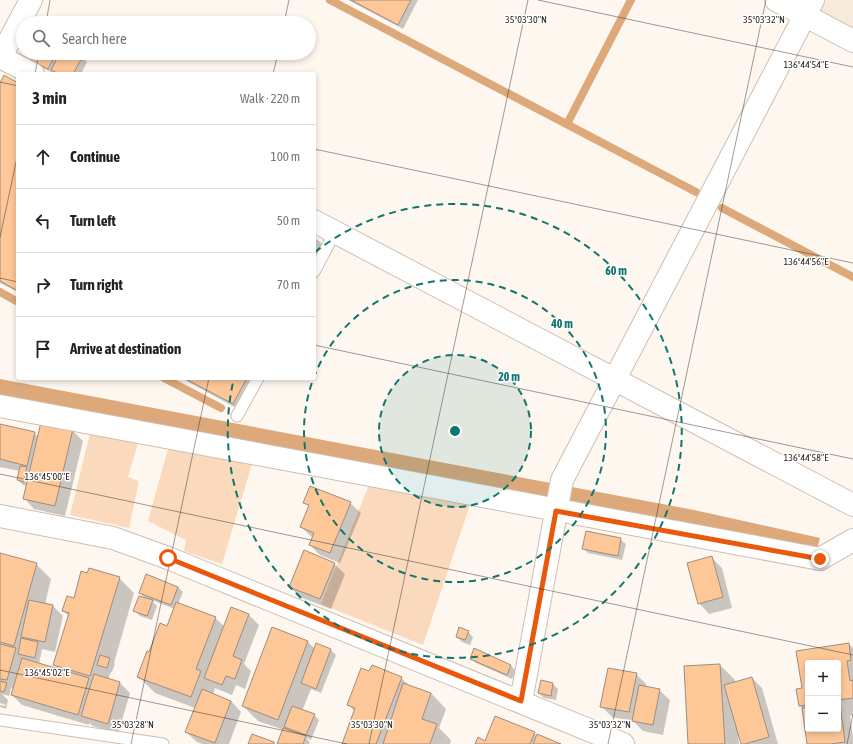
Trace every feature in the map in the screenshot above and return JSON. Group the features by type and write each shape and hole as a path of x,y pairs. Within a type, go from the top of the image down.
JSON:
{"street":[{"path":"22,16 31,0"},
{"path":"776,0 809,8 853,41"},
{"path":"521,701 562,480 809,8"},
{"path":"16,28 0,57 29,72"},
{"path":"316,222 853,505"},
{"path":"0,406 556,507 820,559 853,540"},
{"path":"0,516 113,538 168,558 624,744"}],"lane":[{"path":"316,268 335,232"},
{"path":"237,416 257,380"},
{"path":"0,720 163,744"}],"shaded area":[{"path":"824,0 853,0 853,30 818,11"},
{"path":"0,379 694,510 820,538 817,549 0,397"},
{"path":"91,429 139,440 128,477 139,481 129,528 70,515"},
{"path":"169,445 252,464 222,564 184,551 186,540 148,521"},
{"path":"369,485 471,502 423,645 321,604"}],"building":[{"path":"351,0 411,0 398,25"},
{"path":"31,60 52,60 48,69"},
{"path":"56,60 81,60 74,72 55,72 51,70"},
{"path":"4,75 16,82 16,290 0,281 0,83"},
{"path":"188,380 246,380 233,404"},
{"path":"41,422 73,429 55,506 23,499"},
{"path":"0,424 35,432 27,466 0,459"},
{"path":"20,466 27,467 24,482 17,480"},
{"path":"310,486 351,502 330,553 309,545 314,533 300,527 309,505 303,503"},
{"path":"586,531 621,538 618,556 582,549"},
{"path":"304,550 335,563 320,599 289,587"},
{"path":"0,553 37,563 14,646 0,642"},
{"path":"712,556 723,597 698,604 687,563"},
{"path":"89,568 120,577 90,676 53,665 69,613 62,611 67,596 74,598 81,571 87,573"},
{"path":"146,574 178,587 171,605 139,593"},
{"path":"139,596 153,600 147,616 133,611"},
{"path":"29,600 53,605 45,642 21,637"},
{"path":"176,602 216,617 196,669 201,671 191,697 137,677 147,651 149,652 160,623 167,626"},
{"path":"231,607 249,614 233,656 242,660 235,679 226,676 222,685 204,678"},
{"path":"272,627 308,641 278,720 242,706"},
{"path":"459,627 469,631 465,640 456,637"},
{"path":"21,638 38,642 35,658 18,654"},
{"path":"316,643 331,649 316,689 301,683"},
{"path":"849,643 851,660 847,661 850,681 853,680 853,698 841,700 841,660 805,660 805,705 799,706 796,689 802,688 796,651"},
{"path":"0,644 16,648 7,680 0,679"},
{"path":"474,648 511,665 507,675 470,659"},
{"path":"100,655 110,658 107,668 97,665"},
{"path":"22,658 89,678 78,715 11,695"},
{"path":"720,664 725,744 688,744 684,666"},
{"path":"372,665 402,677 376,744 342,744 355,708 347,705 361,668 369,671"},
{"path":"608,668 637,673 629,712 600,707"},
{"path":"94,674 120,682 108,724 81,716"},
{"path":"752,677 769,737 741,744 724,685"},
{"path":"541,680 553,683 551,696 538,693"},
{"path":"0,681 7,683 4,692 0,691"},
{"path":"403,683 431,693 422,719 437,724 430,744 383,744"},
{"path":"639,685 660,689 653,725 632,721"},
{"path":"202,689 231,701 215,743 185,732"},
{"path":"292,706 315,714 306,735 284,727"},
{"path":"802,708 805,708 805,730"},
{"path":"841,711 845,742 830,744 807,744 805,732 841,732"},
{"path":"495,716 535,732 530,744 475,744 478,737 485,741"},
{"path":"283,728 306,736 303,744 277,744"},
{"path":"252,734 274,742 274,744 248,744"},
{"path":"537,734 561,744 533,744"}],"waterway":[{"path":"330,0 696,192"},
{"path":"567,124 631,0"},
{"path":"722,208 853,277"},
{"path":"0,292 16,301"},
{"path":"168,380 221,408"}],"route":[{"path":"168,558 521,701 556,511 820,559"}]}
